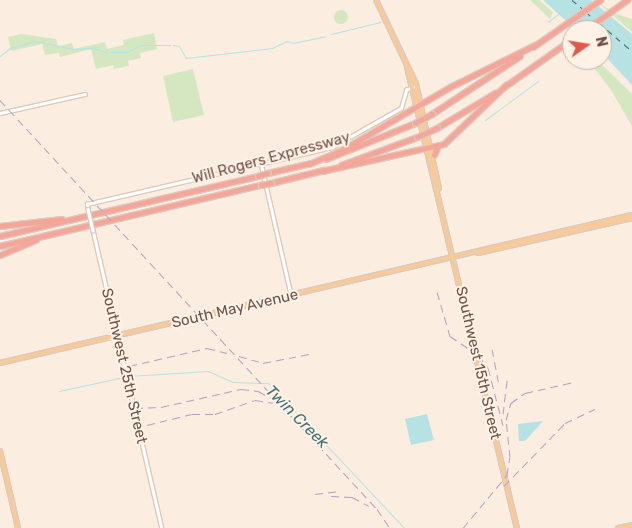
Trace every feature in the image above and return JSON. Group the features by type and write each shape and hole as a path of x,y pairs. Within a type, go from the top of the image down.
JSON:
{"highway":[{"name":"Will Rogers Expressway","path":"0,236 309,164 359,148 432,114 600,0"},
{"path":"599,20 627,0"},
{"path":"309,164 350,146 419,105 535,45"},
{"name":"Will Rogers Expressway","path":"0,246 322,171 437,128 506,85 562,46"},
{"path":"322,171 439,145 455,136 506,85"},
{"path":"434,155 439,145"},
{"path":"0,226 75,218"},
{"path":"0,255 67,230"}],"main road":[{"name":"Southwest 15th Street","path":"376,0 415,87 429,148 430,164 441,198"},
{"name":"Southwest 15th Street","path":"429,148 436,162 441,198 454,257 517,528"},
{"path":"430,164 436,162"},
{"name":"South May Avenue","path":"0,363 632,216"},
{"path":"0,451 18,528"},
{"path":"618,528 632,525"}],"street":[{"path":"291,296 261,164 334,145 400,108 406,91 415,87"},
{"path":"0,113 85,94"},
{"name":"Southwest 25th Street","path":"162,528 116,336 87,204 261,164"}],"green space":[{"path":"530,0 539,0 553,12 550,19"},
{"path":"595,0 614,13 632,19 632,32"},
{"path":"338,10 344,10 348,17 344,24 338,24 334,20 334,14"},
{"path":"154,33 157,49 140,53 141,58 128,61 129,66 114,69 113,65 96,69 91,49 60,57 59,53 45,55 42,44 11,51 8,37 21,34 56,39 58,46 72,43 74,49 105,42 107,49 124,45 123,40"},
{"path":"193,69 204,115 173,122 163,76"},
{"path":"596,70 607,70 632,94 632,126 611,90"}],"water":[{"path":"543,0 591,0 632,34 632,85 612,64 612,20 565,20"},
{"path":"427,414 434,440 411,445 405,419"},
{"path":"543,421 525,441 519,441 518,424"}],"waterway":[{"path":"548,22 559,13"},
{"path":"331,34 381,22"},
{"path":"173,45 179,46 186,58 272,48 287,41 293,43 325,36"},
{"path":"0,56 10,48 36,41 73,49 93,48 107,52"},
{"path":"111,52 127,52 140,45 170,45"},
{"path":"485,120 538,81"},
{"name":"Twin Creek","path":"129,376 208,371 233,382 268,383 404,528"},
{"name":"Twin Creek","path":"59,391 123,377"}],"ferry route":[{"path":"572,0 583,9"},
{"path":"586,12 595,20"},
{"path":"612,34 632,51"}],"railway":[{"path":"0,100 377,509 390,528"},
{"path":"437,292 450,336 478,355 488,368 503,425"},
{"path":"129,366 207,348 231,354"},
{"path":"492,349 498,381"},
{"path":"239,356 263,363 309,354"},
{"path":"503,414 508,376"},
{"path":"463,528 507,475 510,457 506,420 511,403 525,393 574,382"},
{"path":"135,408 161,407 241,389 258,391 271,398"},
{"path":"147,425 192,414 215,414 255,400 273,403"},
{"path":"504,486 565,423 595,409"},
{"path":"315,494 338,491"},
{"path":"331,496 352,497 369,506"}]}
